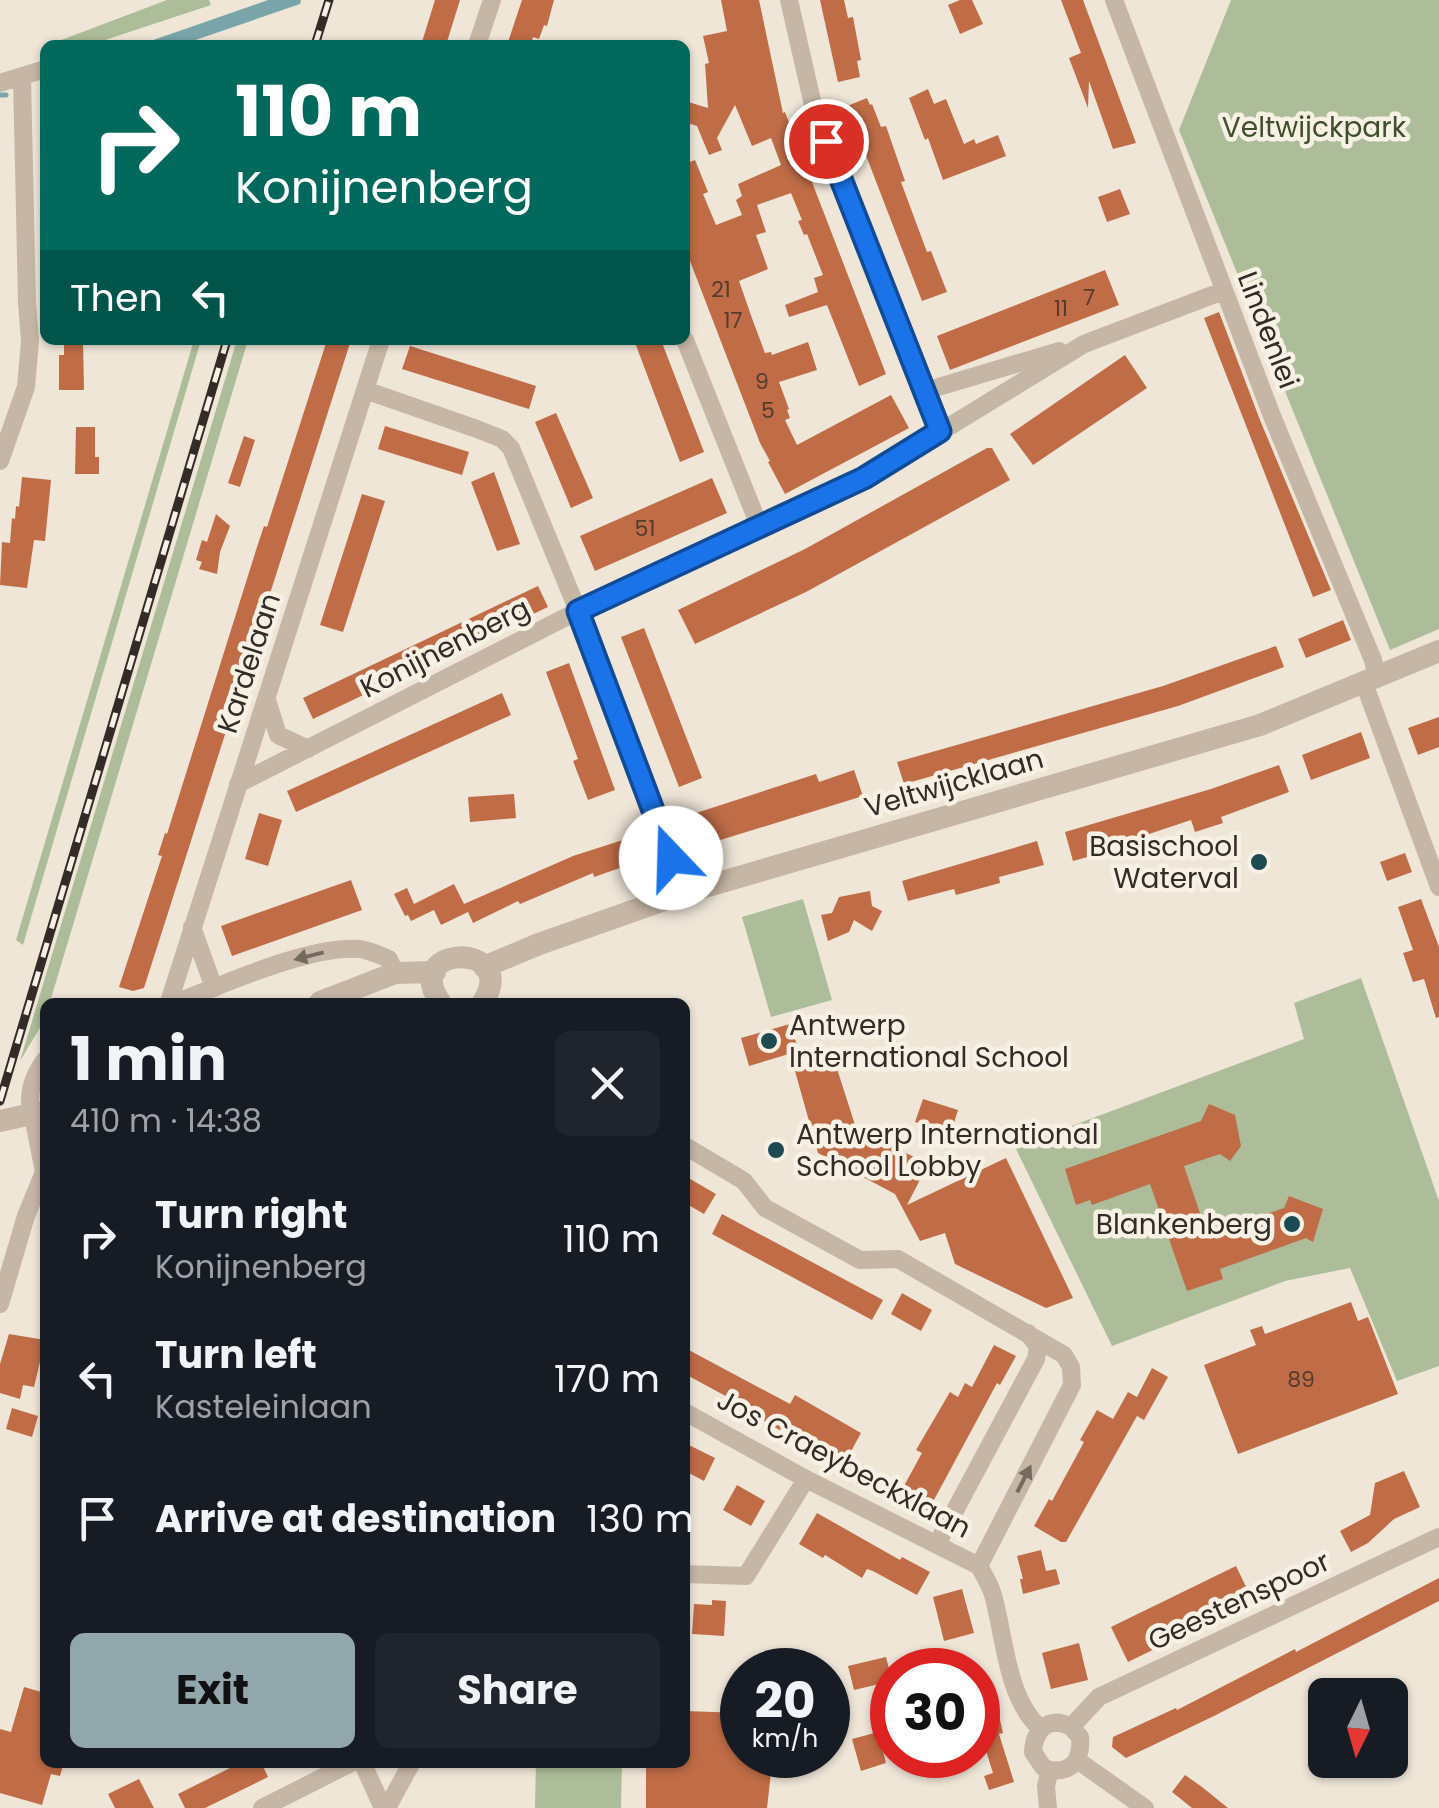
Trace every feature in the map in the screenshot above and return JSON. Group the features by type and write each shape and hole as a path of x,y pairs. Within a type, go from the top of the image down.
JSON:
{"street":[{"path":"479,40 492,0"},
{"path":"789,0 812,105 940,431"},
{"name":"Lindenlei","path":"1114,0 1272,416 1372,660 1370,679 1439,887"},
{"path":"0,83 40,71"},
{"path":"0,461 26,387 30,341 22,77"},
{"name":"Konijnenberg","path":"925,391 1084,344 1223,290"},
{"name":"Konijnenberg","path":"238,784 578,611 864,478 1084,344"},
{"name":"Kardelaan","path":"170,998 379,345"},
{"path":"687,345 760,528"},
{"path":"365,390 477,429 502,439 511,448 578,611 684,893"},
{"name":"Veltwijcklaan","path":"436,988 444,961 456,956 477,960 484,968 539,944 684,893 1260,725 1439,651"},
{"path":"266,699 278,735 308,748"},
{"path":"192,927 214,988"},
{"path":"188,998 298,958 339,949 364,949 389,959 395,973"},
{"path":"484,968 490,986 484,998"},
{"name":"Veltwijcklaan","path":"330,998 395,973 436,988"},
{"name":"Veltwijcklaan","path":"362,986 436,988"},
{"path":"40,1067 30,1090 40,1148"},
{"path":"0,1121 40,1113"},
{"path":"690,1149 744,1180 766,1208 860,1260 898,1259 1064,1355 1071,1368 1072,1386 980,1566"},
{"path":"0,1304 26,1216 40,1184"},
{"path":"937,1544 1036,1360 1038,1347 1028,1332"},
{"name":"Jos Craeybeckxlaan","path":"690,1415 980,1566 992,1590 1019,1701 1040,1728 1033,1752 1043,1767 1050,1770"},
{"path":"690,1574 746,1576 806,1478"},
{"name":"Geestenspoor","path":"1071,1727 1098,1697 1439,1537"},
{"path":"1040,1728 1056,1722 1071,1727 1080,1738 1081,1750 1072,1766 1050,1770 1046,1786 1048,1808"},
{"path":"1077,1760 1145,1808"},
{"path":"262,1808 341,1768"},
{"path":"365,1768 385,1808"},
{"path":"385,1808 408,1768"}],"green space":[{"path":"167,0 209,0 211,5 105,40 61,40"},
{"name":"Veltwijckpark","path":"1231,0 1439,0 1439,629 1390,650 1179,130"},
{"path":"193,345 200,345 23,945 16,940"},
{"path":"235,345 247,345 51,998 40,998 40,1028 20,1061"},
{"path":"803,899 832,1000 771,1017 742,917"},
{"path":"1361,978 1439,1201 1439,1366 1397,1381 1350,1268 1285,1281 1112,1346 1015,1147 1304,1039 1294,1003"},
{"path":"536,1768 622,1768 621,1808 535,1808"}],"water":[{"path":"268,0 301,0 300,4 196,40 153,40"}],"building":[{"path":"435,0 460,0 448,40 423,40"},
{"path":"522,0 554,0 539,39 509,40"},
{"path":"721,0 759,0 783,113 886,374 859,386 827,305 789,317 785,305 818,292 814,278 823,275 798,221 802,220 791,193 757,205 766,232 756,235 768,269 739,281 753,321 765,353 772,355 808,342 817,370 779,382 789,409 790,418 785,420 797,445 891,395 909,428 785,494 760,443 690,261 690,162 695,160 716,225 742,215 736,200 742,196 738,184 781,165 771,138 752,146 735,105 717,138 722,150 709,155 697,126 690,124 690,103 708,108 705,64 709,63 703,36 727,31"},
{"path":"820,0 844,0 848,18 853,17 860,77 838,82"},
{"path":"972,0 983,24 960,34 948,5"},
{"path":"1061,0 1083,0 1136,143 1113,149 1089,81 1088,108 1069,58 1081,53"},
{"path":"928,89 934,104 946,99 964,144 974,139 976,144 998,135 1006,156 943,180 909,98"},
{"path":"867,98 881,127 886,126 905,181 901,182 927,252 931,251 947,292 922,301 847,106"},
{"path":"1120,189 1130,214 1107,222 1098,197"},
{"path":"1105,270 1119,305 950,370 937,336"},
{"path":"1219,312 1331,590 1313,597 1204,318"},
{"path":"64,345 83,345 84,390 59,390 59,355 64,355"},
{"path":"325,345 349,345 144,988 133,991 119,987 257,547 264,526 267,527"},
{"path":"636,345 663,345 704,452 680,462"},
{"path":"410,346 536,386 529,409 402,369"},
{"path":"1125,355 1147,388 1033,465 1010,434"},
{"path":"556,413 593,498 571,508 535,422"},
{"path":"385,426 469,452 462,475 378,449"},
{"path":"76,427 95,427 99,474 75,474"},
{"path":"244,436 255,440 240,487 228,483"},
{"path":"992,448 1010,480 806,592 695,644 678,610 805,549"},
{"path":"494,472 520,544 497,551 471,482"},
{"path":"22,477 51,480 45,541 34,540 27,588 0,585 2,542 10,543"},
{"path":"712,478 727,513 595,571 580,536"},
{"path":"362,494 385,501 343,632 320,625"},
{"path":"216,514 230,526 217,574 199,569 202,562 196,560"},
{"path":"538,586 548,607 313,719 303,698"},
{"path":"1343,620 1351,640 1306,658 1298,639"},
{"path":"644,628 702,778 679,787 621,637"},
{"path":"1276,646 1284,667 1178,706 904,784 897,762 1163,686"},
{"path":"569,663 615,790 588,800 573,761 578,759 546,672"},
{"path":"502,693 511,715 296,812 287,791"},
{"path":"1439,717 1439,747 1418,755 1408,728"},
{"path":"1361,732 1370,758 1311,780 1302,755"},
{"path":"1279,765 1289,792 1221,817 1223,823 1195,832 1191,820 1090,851 1091,856 1073,861 1065,832"},
{"path":"854,770 863,796 701,846 690,815 816,774 819,782"},
{"path":"514,794 516,818 470,822 468,797"},
{"path":"259,813 282,820 268,866 245,859"},
{"path":"629,838 637,862 594,877 593,873 473,923 468,912 441,925 434,910 411,921 394,894 407,888 414,904 454,884 464,904 573,856"},
{"path":"1037,841 1044,865 999,877 1000,883 956,895 954,889 908,901 902,881"},
{"path":"1405,853 1412,872 1387,881 1380,862"},
{"path":"351,880 362,910 232,956 221,926"},
{"path":"870,891 872,906 882,911 872,931 854,920 849,932 828,941 821,915 832,913 839,897"},
{"path":"1421,899 1439,947 1436,1018 1424,979 1413,982 1403,953 1413,950 1398,907"},
{"path":"790,1024 799,1051 749,1066 741,1038"},
{"path":"830,1047 856,1128 928,1164 907,1205 1006,1158 1073,1298 1046,1308 955,1264 945,1233 920,1241 895,1194 818,1153 793,1064"},
{"path":"923,1099 958,1110 951,1133 915,1122"},
{"path":"1209,1104 1235,1115 1241,1146 1230,1161 1220,1154 1184,1166 1207,1234 1284,1208 1289,1196 1323,1209 1313,1242 1306,1238 1220,1269 1223,1279 1187,1291 1150,1184 1092,1205 1090,1200 1076,1205 1065,1169 1201,1121"},
{"path":"690,1179 716,1194 704,1214 690,1206"},
{"path":"722,1214 883,1300 872,1320 712,1234"},
{"path":"902,1293 932,1310 921,1331 891,1314"},
{"path":"1351,1302 1358,1321 1368,1317 1398,1394 1238,1454 1204,1365 1256,1345 1250,1330 1262,1326 1265,1334"},
{"path":"9,1334 40,1339 34,1387 23,1385 20,1399 0,1393 0,1364"},
{"path":"994,1345 1016,1356 1000,1385 997,1383 928,1511 899,1495 922,1453 916,1450 950,1392 958,1397 965,1383 972,1387"},
{"path":"690,1351 790,1404 795,1395 861,1433 844,1464 732,1403 733,1400 690,1377"},
{"path":"1152,1368 1168,1377 1144,1420 1137,1416 1066,1542 1034,1526 1049,1499 1052,1501 1097,1410 1113,1419 1128,1392 1137,1397"},
{"path":"12,1408 38,1416 32,1437 6,1429"},
{"path":"690,1446 715,1458 704,1481 690,1474"},
{"path":"1404,1471 1420,1507 1394,1519 1368,1543 1351,1552 1340,1531 1370,1515 1375,1483"},
{"path":"737,1485 765,1501 751,1526 723,1510"},
{"path":"817,1513 900,1560 902,1557 930,1572 917,1595 867,1569 862,1578 799,1544"},
{"path":"1041,1550 1046,1571 1056,1569 1060,1584 1023,1594 1017,1556"},
{"path":"1236,1566 1253,1601 1128,1662 1111,1627"},
{"path":"1439,1578 1439,1601 1126,1758 1112,1747 1113,1737 1177,1710 1295,1649 1296,1652"},
{"path":"962,1589 974,1633 944,1641 933,1597"},
{"path":"712,1600 726,1601 724,1636 692,1634 694,1604 712,1605"},
{"path":"1079,1643 1088,1680 1051,1689 1042,1653"},
{"path":"870,1661 870,1686 854,1690 850,1666"},
{"path":"24,1687 40,1692 40,1768 62,1768 60,1776 51,1774 42,1805 0,1793 0,1729 11,1732"},
{"path":"690,1711 720,1712 720,1778 770,1778 767,1808 646,1808 646,1768 690,1768"},
{"path":"870,1734 870,1768 861,1771 852,1739"},
{"path":"1000,1737 1014,1782 989,1790 985,1778 1000,1778"},
{"path":"230,1768 264,1768 268,1777 205,1808 185,1808 178,1794"},
{"path":"1185,1775 1228,1808 1192,1808 1172,1792"},
{"path":"139,1779 154,1808 115,1808 108,1794"}],"waterway":[{"path":"0,95 6,95"}],"railway":[{"path":"317,40 329,0"},
{"path":"0,1101 226,345"}],"place":[{"name":"Basischool Waterval","path":"1259,862"},
{"name":"Antwerp International School","path":"769,1041"},
{"name":"Antwerp International School Lobby","path":"776,1150"},
{"name":"Blankenberg","path":"1292,1224"}],"route":[{"path":"671,858 578,611 864,478 940,431 826,141"}]}
